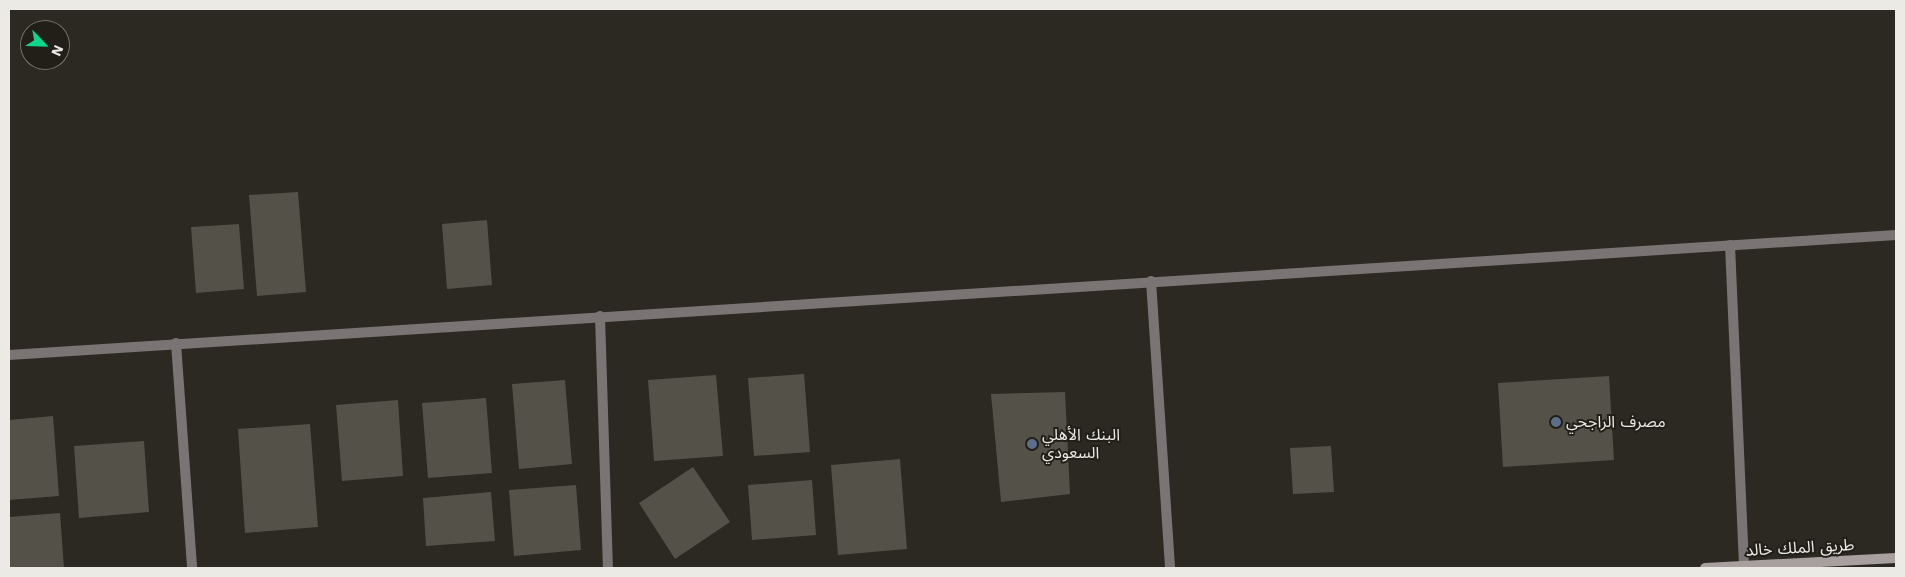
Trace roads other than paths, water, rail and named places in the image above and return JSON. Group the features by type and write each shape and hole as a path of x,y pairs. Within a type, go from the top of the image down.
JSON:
{"main road":[{"name":"طريق الملك خالد","path":"1705,568 1896,558"}],"street":[{"path":"9,356 176,343 1896,235"},
{"path":"1730,245 1744,566"},
{"path":"1151,281 1170,568"},
{"path":"600,316 608,568"},
{"path":"176,343 192,568"}],"place":[{"name":"مصرف الراجحي","path":"1556,422"},
{"name":"البنك الأهلي السعودي","path":"1032,444"}]}
